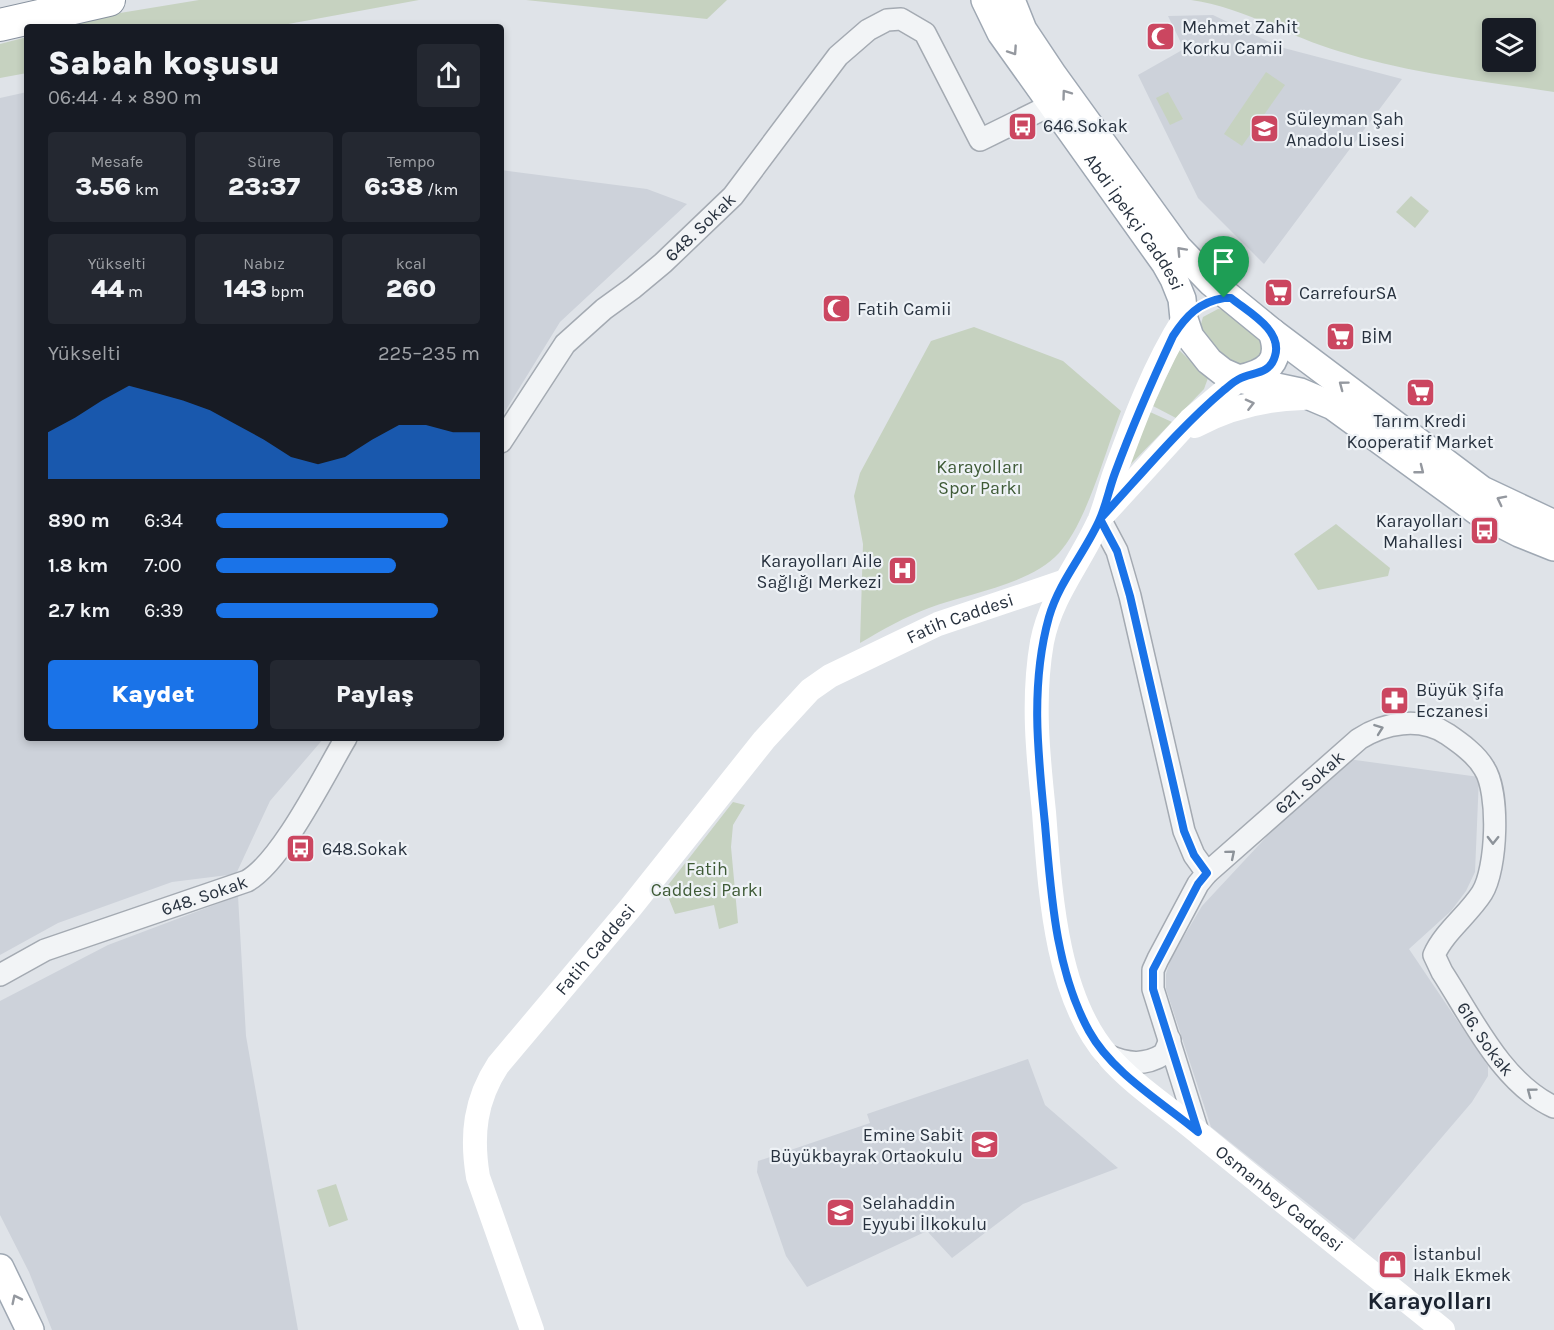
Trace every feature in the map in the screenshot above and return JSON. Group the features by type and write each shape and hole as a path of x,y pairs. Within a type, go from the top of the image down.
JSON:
{"highway":[{"path":"0,25 109,0"}],"main road":[{"name":"Abdi İpekçi Caddesi","path":"985,0 1001,33 1174,279 1182,299 1184,319 1190,337 1200,352 1223,372 1239,379 1317,398 1356,421 1480,513 1519,533 1554,547"},
{"name":"Abdi İpekçi Caddesi","path":"1011,0 1033,47 1178,248 1231,298 1272,332 1482,490 1554,524"},
{"path":"1184,319 1208,301 1231,298"},
{"name":"Osmanbey Caddesi","path":"1100,519 1115,473 1153,380 1184,319"},
{"path":"1239,379 1256,375 1270,366 1275,356 1276,344 1272,332"},
{"name":"Osmanbey Caddesi","path":"1239,379 1190,420 1100,519 1063,582 1050,614 1042,642 1036,700 1037,737 1049,883 1060,948 1089,1031 1107,1055 1198,1132 1443,1330"},
{"path":"1177,435 1238,407 1279,399 1317,398"},
{"name":"Fatih Caddesi","path":"532,1330 478,1177 474,1154 477,1109 484,1086 498,1065 638,898 764,740 810,690 830,676 938,624 1063,582"},
{"path":"0,1268 30,1330"}],"street":[{"name":"648. Sokak","path":"504,437 565,344 604,309 663,263 733,196 850,43 887,20 901,19 925,33 980,140 1050,105"},
{"path":"1100,519 1117,551 1130,596 1184,831 1194,855 1207,873"},
{"name":"621. Sokak","path":"1198,1132 1153,989 1153,970 1198,884 1207,873 1367,734 1380,727 1406,723 1443,732 1466,748 1485,768 1491,784 1493,863 1483,892 1437,948 1434,955"},
{"name":"648. Sokak","path":"0,975 45,950 240,884 258,875 277,855 344,741"},
{"name":"616. Sokak","path":"1434,955 1442,972 1511,1074 1528,1090 1554,1107"},
{"path":"1107,1055 1123,1062 1144,1063 1164,1054 1170,1040"}],"shaded area":[{"name":"Süleyman Şah Anadolu Lisesi","path":"1213,15 1280,47 1402,79 1264,264 1198,198 1138,75 1184,49 1168,16"},
{"path":"24,93 24,741 321,741 270,801 236,874 172,882 58,923 0,955 0,98"},
{"path":"504,170 647,189 687,204 560,322 504,413"},
{"path":"1348,759 1479,777 1475,872 1466,891 1451,911 1409,949 1488,1066 1488,1076 1472,1102 1354,1240 1211,1127 1166,989 1166,974 1171,958 1202,906 1270,833"},
{"path":"238,896 246,1036 298,1330 52,1330 29,1272 0,1215 0,1001 108,945"},
{"name":"Emine Sabit Büyükbayrak Ortaokulu","path":"1028,1059 1045,1105 1118,1168 1023,1204 952,1258 927,1231 807,1287 786,1256 757,1172 758,1161 870,1123 867,1114"}],"green space":[{"path":"199,0 419,0 288,24 78,24 120,13"},
{"path":"526,0 727,0 707,19"},
{"path":"1191,0 1554,0 1554,92 1445,76 1364,59 1319,45 1228,9"},
{"path":"24,38 24,74 0,78 0,44"},
{"path":"1266,72 1285,85 1242,146 1224,134"},
{"path":"1168,92 1183,119 1170,125 1156,98"},
{"path":"1411,196 1429,211 1415,228 1396,212"},
{"path":"1218,309 1228,310 1259,334 1266,352 1246,366 1218,351 1207,339 1201,324 1203,317"},
{"name":"Karayolları Spor Parkı","path":"974,327 1063,361 1121,411 1102,466 1078,524 1059,553 1047,564 1015,581 920,612 860,643 863,544 854,496 860,473 931,341"},
{"path":"1179,350 1208,378 1204,389 1176,418 1153,406"},
{"path":"1150,412 1172,422 1127,468"},
{"path":"1336,524 1390,568 1388,576 1318,590 1294,554"},
{"name":"Fatih Caddesi Parkı","path":"733,802 745,805 733,825 731,847 738,923 719,929 714,905 675,914 665,889"},
{"path":"336,1184 348,1220 329,1227 317,1190"}],"place":[{"name":"Mehmet Zahit Korku Camii","path":"1161,37"},
{"name":"646.Sokak","path":"1022,126"},
{"name":"Süleyman Şah Anadolu Lisesi","path":"1265,129"},
{"name":"CarrefourSA","path":"1278,293"},
{"name":"Fatih Camii","path":"836,309"},
{"name":"BİM","path":"1340,337"},
{"name":"Tarım Kredi Kooperatif Market","path":"1420,392"},
{"name":"Karayolları Mahallesi","path":"1484,531"},
{"name":"Karayolları Aile Sağlığı Merkezi","path":"903,571"},
{"name":"Büyük Şifa Eczanesi","path":"1395,700"},
{"name":"648.Sokak","path":"301,849"},
{"name":"Emine Sabit Büyükbayrak Ortaokulu","path":"984,1145"},
{"name":"Selahaddin Eyyubi İlkokulu","path":"841,1213"},
{"name":"İstanbul Halk Ekmek","path":"1392,1264"}],"district":[{"name":"Karayolları","path":"1430,1301"}],"route":[{"path":"1224,298 1208,301 1196,309 1184,319 1173,336 1115,473 1100,519 1063,582 1050,614 1042,642 1036,700 1049,883 1060,948 1076,998 1089,1031 1108,1056 1198,1132 1153,989 1153,970 1198,884 1207,873 1194,855 1184,831 1130,596 1117,551 1100,519 1190,420 1239,379 1256,375 1270,366 1275,356 1276,344 1272,332 1231,298 1224,298"}]}
